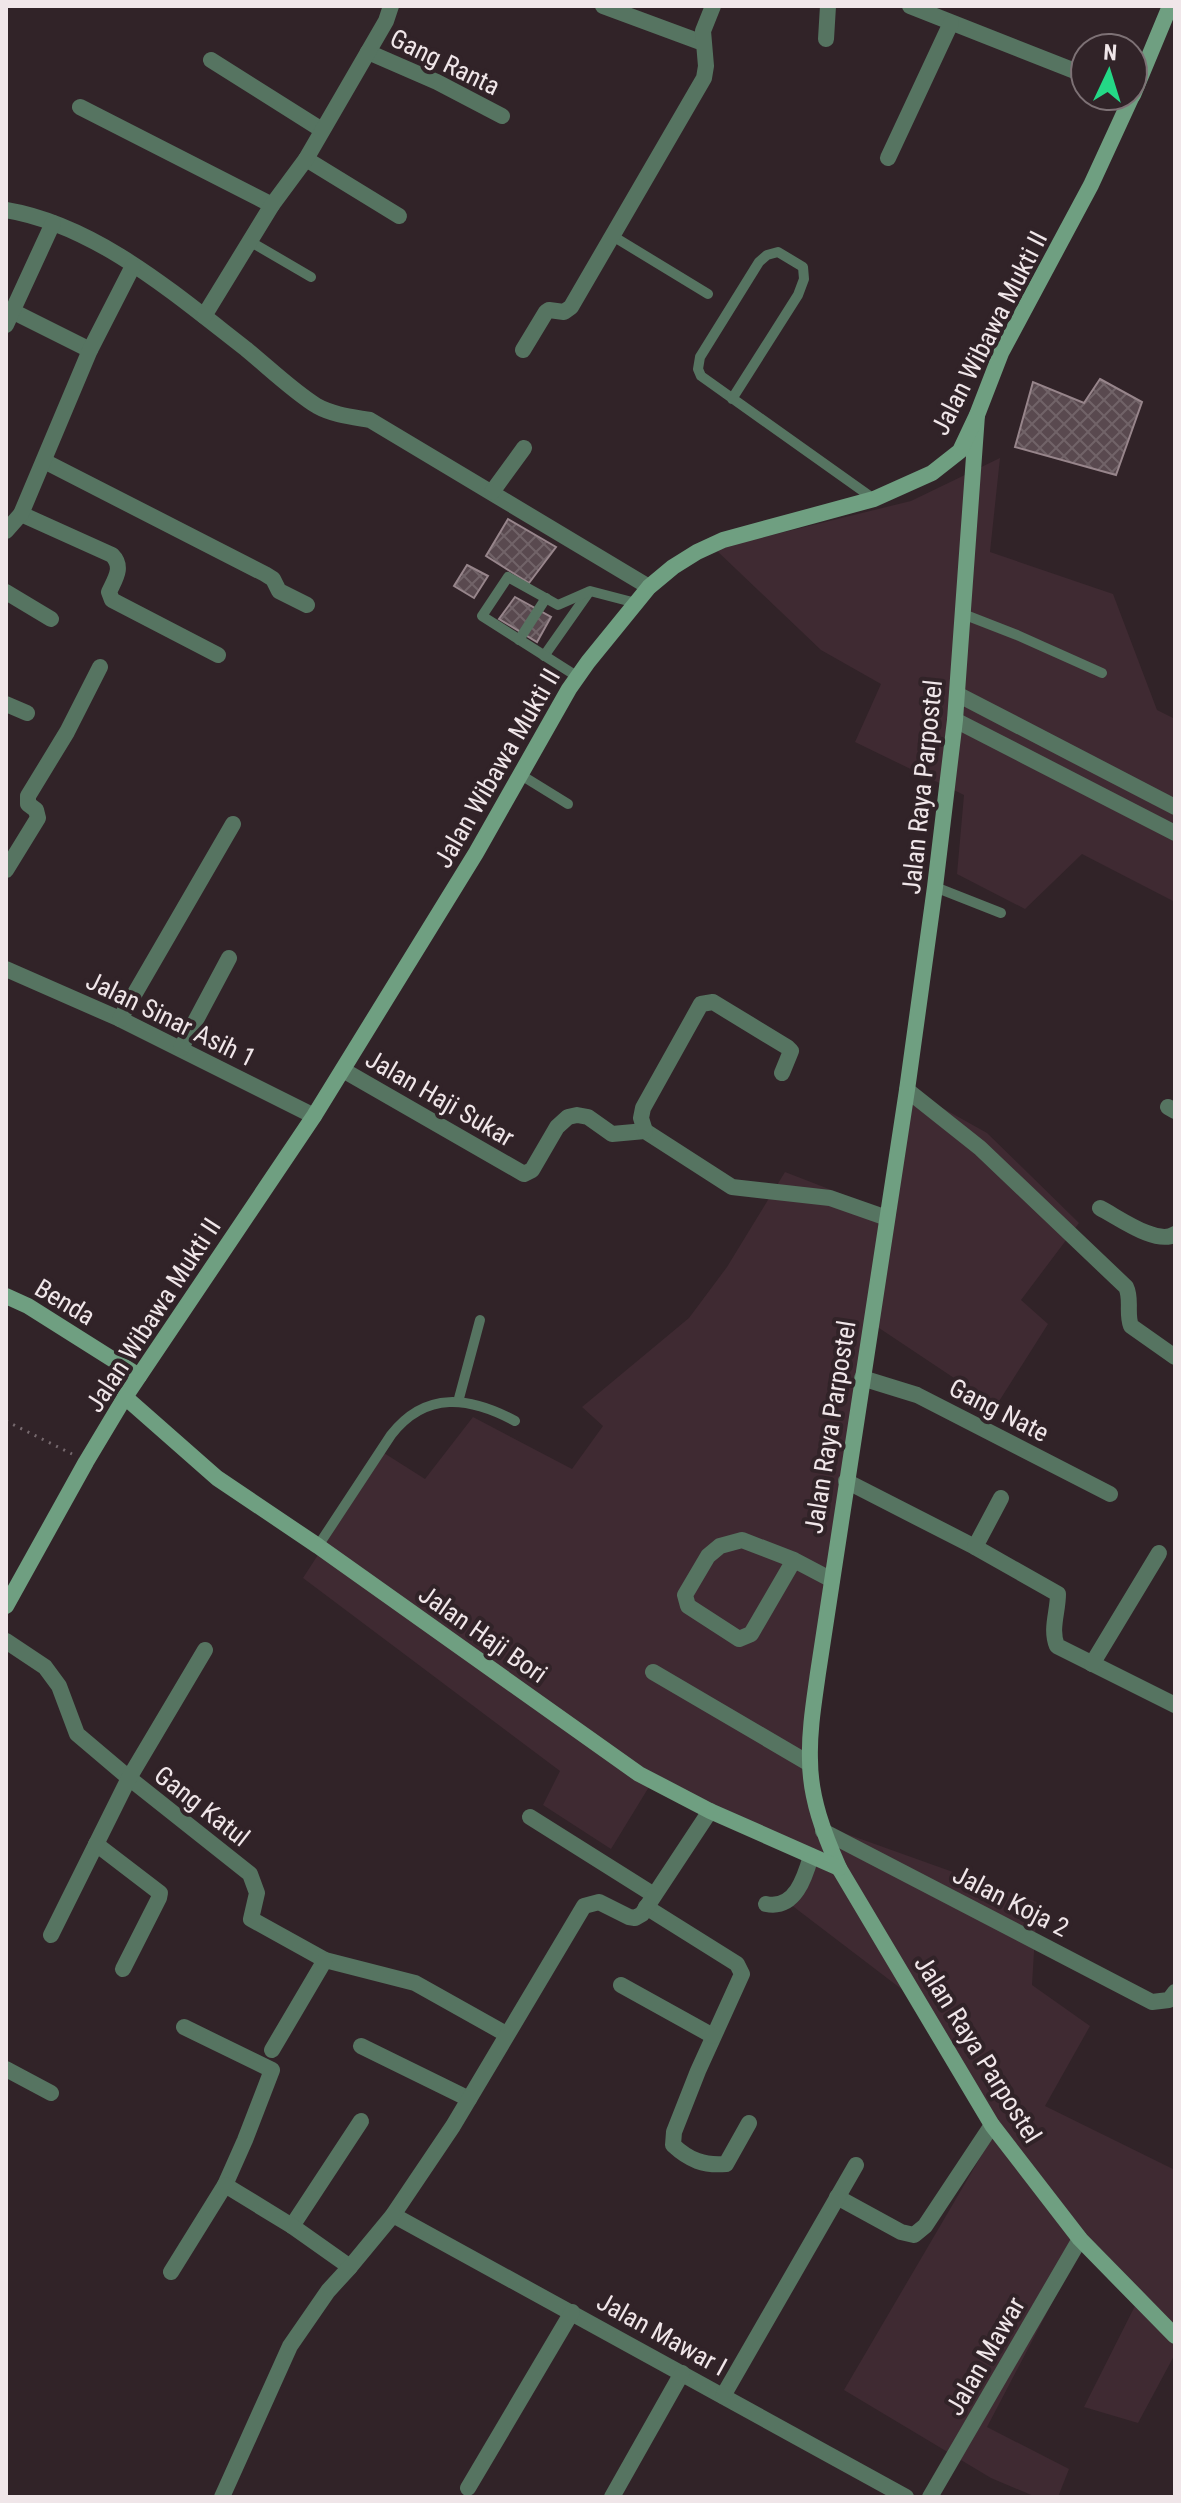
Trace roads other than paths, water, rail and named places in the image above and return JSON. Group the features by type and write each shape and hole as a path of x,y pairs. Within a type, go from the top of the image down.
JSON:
{"main road":[{"name":"Jalan Wibawa Mukti II","path":"1149,57 1170,6"},
{"name":"Jalan Wibawa Mukti II","path":"6,1606 125,1397 343,1070 578,677 649,587 673,567 723,540 874,499 932,473 960,451 1001,353 1091,185 1125,112"},
{"name":"Jalan Raya Parpostel","path":"977,415 955,720 935,887 846,1481 810,1739 810,1764 823,1831 839,1868 992,2125 1080,2239 1175,2336"},
{"name":"Benda","path":"6,1296 28,1306 139,1376"},
{"name":"Jalan Haji Bori","path":"125,1397 217,1478 639,1774 710,1811 839,1868"}],"street":[{"path":"204,316 272,205 306,159 386,21 391,6"},
{"path":"603,6 703,43"},
{"path":"523,350 546,312 564,312 571,307 704,78 703,31 713,6"},
{"path":"826,39 828,6"},
{"path":"910,6 1069,69"},
{"path":"888,158 951,23"},
{"name":"Gang Ranta","path":"368,52 437,82 502,116"},
{"path":"211,60 322,130"},
{"path":"80,107 272,205"},
{"path":"306,159 399,216"},
{"path":"6,210 34,216 87,236 204,316 318,406 342,415 370,420 649,587"},
{"path":"53,223 9,318 90,350"},
{"path":"6,531 44,461 90,350 133,266"},
{"path":"492,492 524,448"},
{"path":"44,461 265,574 273,579 279,591 307,605"},
{"path":"15,514 112,555 119,565 109,592 112,600 218,655"},
{"path":"6,592 51,619"},
{"path":"6,870 38,818 36,810 28,804 28,796 67,732 100,667"},
{"path":"957,694 1175,807"},
{"path":"6,704 27,713"},
{"path":"955,720 1175,833"},
{"path":"1123,806 1132,785"},
{"path":"120,1019 233,824"},
{"path":"181,1048 229,958"},
{"name":"Jalan Sinar Asih 1","path":"6,969 181,1048 314,1116"},
{"path":"782,1073 791,1051 787,1047 713,1002 701,1004 643,1108 641,1118 645,1131 732,1187 830,1198 887,1218"},
{"name":"Jalan Haji Sukar","path":"343,1070 524,1174 532,1170 557,1127 568,1117 588,1117 612,1134 645,1131"},
{"path":"907,1090 980,1148 1126,1287 1131,1326 1175,1357"},
{"path":"1100,1208 1158,1238 1175,1234"},
{"name":"Gang Nate","path":"862,1378 917,1395 1110,1494"},
{"path":"846,1481 975,1547 1058,1594 1053,1629 1057,1646 1175,1705"},
{"path":"975,1547 1001,1498"},
{"path":"794,1560 751,1634 739,1639 688,1606 685,1595 708,1556 720,1546 742,1540 794,1560 832,1580"},
{"path":"1092,1664 1159,1553"},
{"name":"Gang Katul","path":"6,1641 45,1667 59,1686 77,1734 250,1874 257,1893 251,1919 325,1960 415,1983 506,2034"},
{"path":"51,1935 129,1778 205,1650"},
{"path":"653,1672 810,1764"},
{"path":"222,2497 290,2346 328,2291 393,2215 453,2126 584,1906 599,1902 635,1918 650,1901 710,1811"},
{"path":"530,1817 737,1964 742,1974 674,2132 673,2145 687,2158 711,2165 726,2164 749,2123"},
{"name":"Jalan Koja 2","path":"823,1831 1152,2002 1169,2000 1175,1992"},
{"path":"96,1844 160,1893 123,1969"},
{"path":"766,1904 776,1906 797,1891 811,1856"},
{"path":"272,2050 325,1960"},
{"path":"621,1985 713,2036"},
{"path":"171,2272 225,2185 272,2070 184,2027"},
{"path":"361,2046 469,2099"},
{"path":"6,2069 51,2093"},
{"path":"292,2226 361,2121"},
{"path":"837,2197 901,2232 914,2235 925,2226 992,2125"},
{"path":"723,2396 856,2165"},
{"path":"225,2185 292,2226 350,2267"},
{"name":"Jalan Mawar I","path":"393,2215 906,2497"},
{"name":"Jalan Mawar","path":"930,2497 1080,2239"},
{"path":"468,2488 572,2312"},
{"path":"612,2497 682,2373"}],"lane":[{"path":"611,235 708,294"},
{"path":"251,242 311,277"},
{"path":"732,399 798,295 804,279 803,267 778,252 767,255 759,262 700,357 698,369 701,376 732,399 874,499"},
{"path":"578,677 482,616 508,577 558,605 590,591 636,603"},
{"path":"544,656 590,591"},
{"path":"519,640 546,598"},
{"path":"963,614 1102,673"},
{"path":"521,775 568,804"},
{"path":"935,887 1001,913"},
{"path":"458,1402 480,1320"},
{"path":"318,1546 402,1420 424,1407 458,1402 494,1410 515,1421"}]}
